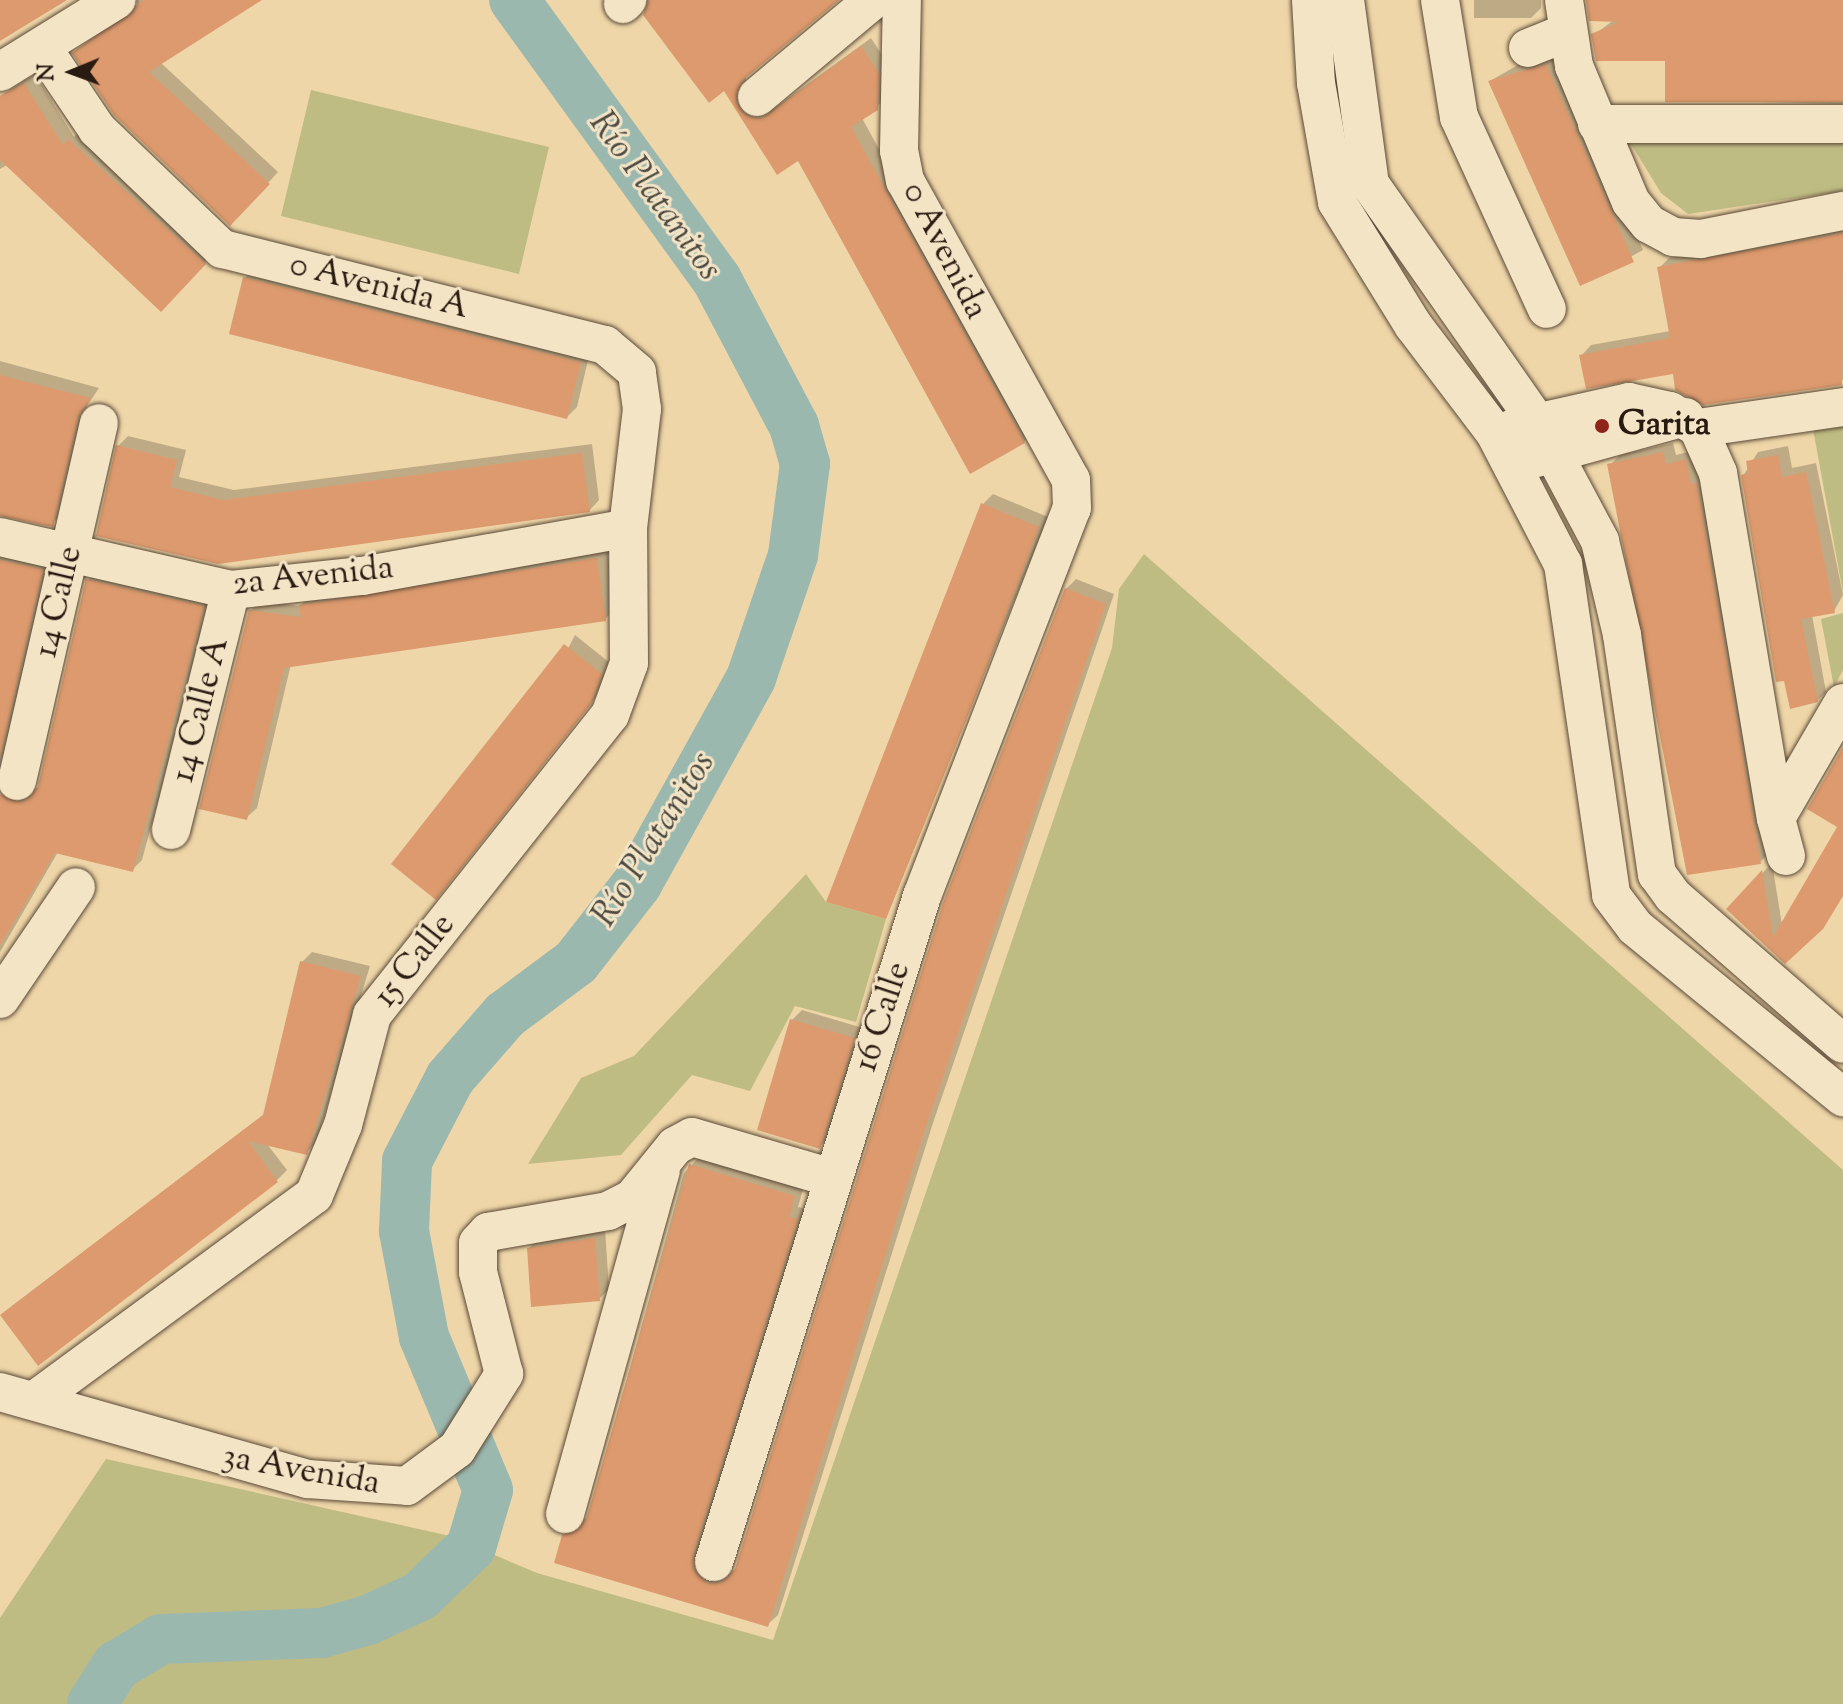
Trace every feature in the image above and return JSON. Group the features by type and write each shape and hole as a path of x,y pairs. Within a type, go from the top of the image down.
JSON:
{"street":[{"path":"0,72 116,0"},
{"path":"757,97 873,0"},
{"name":"0 Avenida","path":"902,0 899,151 905,181 1071,480"},
{"path":"1311,0 1316,83 1337,202 1413,325 1504,449 1563,564 1611,895 1635,927 1843,1097"},
{"path":"1345,0 1370,184 1545,437 1600,541 1622,635 1657,874 1673,896 1843,1044"},
{"path":"1440,0 1459,117 1547,309"},
{"path":"1528,48 1564,17 1597,124 1631,202 1673,237 1724,237 1843,211"},
{"name":"0 Avenida A","path":"42,47 97,129 222,249 619,352 641,387 628,528"},
{"path":"1597,124 1843,124"},
{"path":"1504,449 1545,437 1843,407"},
{"name":"14 Calle","path":"17,781 99,423"},
{"path":"1691,423 1718,473 1776,818 1786,856"},
{"name":"16 Calle","path":"714,1562 922,896 1072,508 1071,480"},
{"name":"2a Avenida","path":"0,537 231,590 362,576 628,528"},
{"name":"15 Calle","path":"39,1397 314,1195 343,1125 372,1015 619,699 629,663 628,528"},
{"name":"14 Calle A","path":"171,830 231,590"},
{"path":"1776,818 1843,703"},
{"path":"0,999 76,887"},
{"name":"3a Avenida","path":"0,1392 39,1397 201,1453 380,1489 427,1478 457,1449 489,1403 504,1374 478,1272 483,1236 502,1226 608,1211 632,1199 683,1140 697,1137 832,1178"},
{"path":"565,1514 664,1160"}],"shaded area":[{"path":"311,90 549,147 519,274 281,216"},
{"path":"1623,131 1843,132 1843,191 1688,214 1661,193"},
{"path":"1843,422 1843,593 1813,429"},
{"path":"1144,554 1843,1170 1843,1704 0,1704 0,1618 106,1459 450,1536 537,1573 773,1640 1112,648 1119,589"},
{"path":"1843,613 1843,670 1834,687 1821,619"},
{"path":"806,874 826,902 886,919 856,1022 795,1006 750,1091 692,1075 621,1155 528,1164 581,1078 634,1056"}],"building":[{"path":"0,0 67,0 0,41"},
{"path":"144,0 262,0 149,72 270,184 230,226 114,115 72,53"},
{"path":"648,0 839,0 743,80 736,102 749,117 762,118 861,46 879,74 878,110 851,127 1025,443 970,474 798,161 777,175 724,91 709,103 643,15"},
{"path":"1586,0 1843,0 1843,102 1665,102 1665,61 1596,61 1591,34 1619,22 1589,21"},
{"path":"1546,64 1634,262 1580,286 1488,81"},
{"path":"24,83 63,145 68,139 206,264 161,312 0,160 0,96"},
{"path":"1843,233 1842,385 1703,405 1675,390 1673,374 1586,389 1579,355 1670,338 1657,267"},
{"path":"243,277 581,362 567,419 229,334"},
{"path":"0,375 91,398 78,418 53,527 0,516"},
{"path":"116,445 177,460 170,487 223,500 582,453 590,512 218,564 96,536"},
{"path":"1663,452 1666,464 1686,459 1691,484 1697,483 1761,864 1687,875 1607,464"},
{"path":"1778,455 1782,477 1806,472 1835,613 1801,619 1818,702 1790,709 1784,681 1776,682 1741,475 1748,473 1746,461"},
{"path":"981,503 1039,527 975,698 886,919 826,902"},
{"path":"597,558 606,621 284,668 247,820 199,809 249,610 301,617 299,605"},
{"path":"0,560 43,569 0,757"},
{"path":"86,579 204,606 133,872 55,853 0,945 0,794 23,802 38,787"},
{"path":"1065,588 1106,604 923,1135 768,1627 554,1563 562,1535 586,1520 689,1164 795,1196 789,1217 798,1219 693,1555 693,1568 707,1583 720,1583 735,1569 943,903"},
{"path":"564,644 602,674 591,704 436,900 391,864"},
{"path":"1843,747 1843,896 1823,929 1785,964 1726,909 1762,870 1773,937 1837,827 1807,809"},
{"path":"300,961 361,976 307,1155 248,1141 278,1182 38,1366 0,1315 263,1115"},
{"path":"790,1019 855,1038 820,1149 757,1130"},
{"path":"595,1238 600,1301 531,1307 527,1248"}],"waterway":[{"name":"Río Platanitos","path":"92,1704 116,1666 161,1639 322,1633 368,1620 420,1596 471,1547 488,1490 424,1337 404,1231 407,1161 450,1078 505,1015 576,962 637,884 751,678 793,555 805,464 794,426 717,280 514,0"}],"place":[{"name":"Garita","path":"1602,426"}]}
